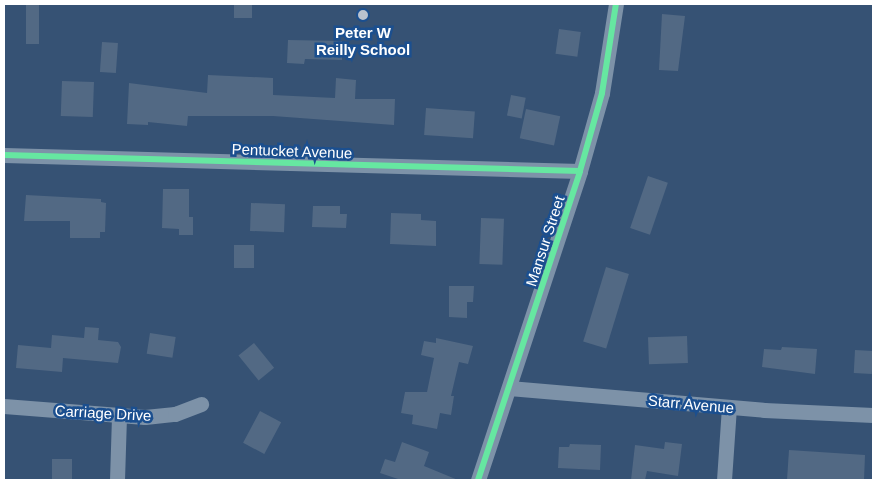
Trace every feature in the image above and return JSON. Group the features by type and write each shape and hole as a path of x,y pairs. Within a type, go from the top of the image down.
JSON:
{"street":[{"name":"Mansur Street","path":"478,480 580,171 602,93 616,4"},
{"name":"Pentucket Avenue","path":"4,155 580,171"},
{"name":"Starr Avenue","path":"509,388 729,407 873,415"},
{"name":"Carriage Drive","path":"4,406 119,415 175,414 201,404"},
{"path":"724,480 729,407"},
{"path":"117,480 119,415"}],"building":[{"path":"26,4 39,4 39,44 26,44"},
{"path":"234,4 252,4 252,18 234,18"},
{"path":"662,14 685,16 678,71 659,70"},
{"path":"559,29 581,32 577,57 556,54"},
{"path":"288,40 342,41 342,60 305,59 304,64 287,63"},
{"path":"102,42 118,43 116,73 100,72"},
{"path":"208,75 273,78 273,95 335,98 336,78 356,80 355,99 395,99 394,125 273,116 188,116 187,126 148,122 148,125 127,124 129,83 207,93"},
{"path":"62,81 94,82 93,117 61,116"},
{"path":"511,95 526,98 522,118 507,116"},
{"path":"426,108 475,111 473,138 424,135"},
{"path":"526,109 560,116 554,146 520,138"},
{"path":"648,176 668,183 650,235 630,228"},
{"path":"163,189 189,189 189,217 193,217 193,235 179,235 179,229 162,228"},
{"path":"26,195 101,199 101,202 106,203 105,232 100,232 100,238 70,238 70,221 24,221"},
{"path":"251,203 285,204 284,232 250,231"},
{"path":"313,206 340,206 340,214 347,214 346,228 312,227"},
{"path":"391,213 421,214 421,220 436,221 436,246 390,244"},
{"path":"481,218 504,219 502,265 479,264"},
{"path":"234,245 254,245 254,268 234,268"},
{"path":"606,267 629,274 606,349 583,342"},
{"path":"449,286 474,286 473,302 467,302 467,318 449,317"},
{"path":"85,327 99,328 98,340 118,342 121,347 118,363 63,358 62,372 16,368 18,345 51,348 52,335 84,338"},
{"path":"150,333 176,337 172,358 147,354"},
{"path":"687,336 688,363 649,364 648,337"},
{"path":"436,338 473,346 468,364 459,362 451,396 454,396 451,415 440,413 437,429 412,424 413,415 401,413 405,392 427,392 434,358 421,355 424,341 436,343"},
{"path":"254,343 274,368 259,380 238,356"},
{"path":"782,347 817,349 815,374 762,367 764,349 781,350"},
{"path":"855,350 873,351 872,374 854,373"},
{"path":"260,411 281,422 264,454 243,443"},
{"path":"402,442 429,452 424,466 458,480 401,480 380,473 385,459 395,462"},
{"path":"665,442 682,444 678,476 647,471 645,480 631,480 635,445 664,449"},
{"path":"570,444 601,445 600,470 558,468 559,447 569,447"},
{"path":"789,450 865,455 864,480 787,480"},
{"path":"52,459 72,459 72,480 52,480"}],"cycle path":[{"path":"478,480 580,171 602,93 616,4"},
{"path":"4,155 580,171"}],"place":[{"name":"Peter W Reilly School","path":"363,15"}]}
